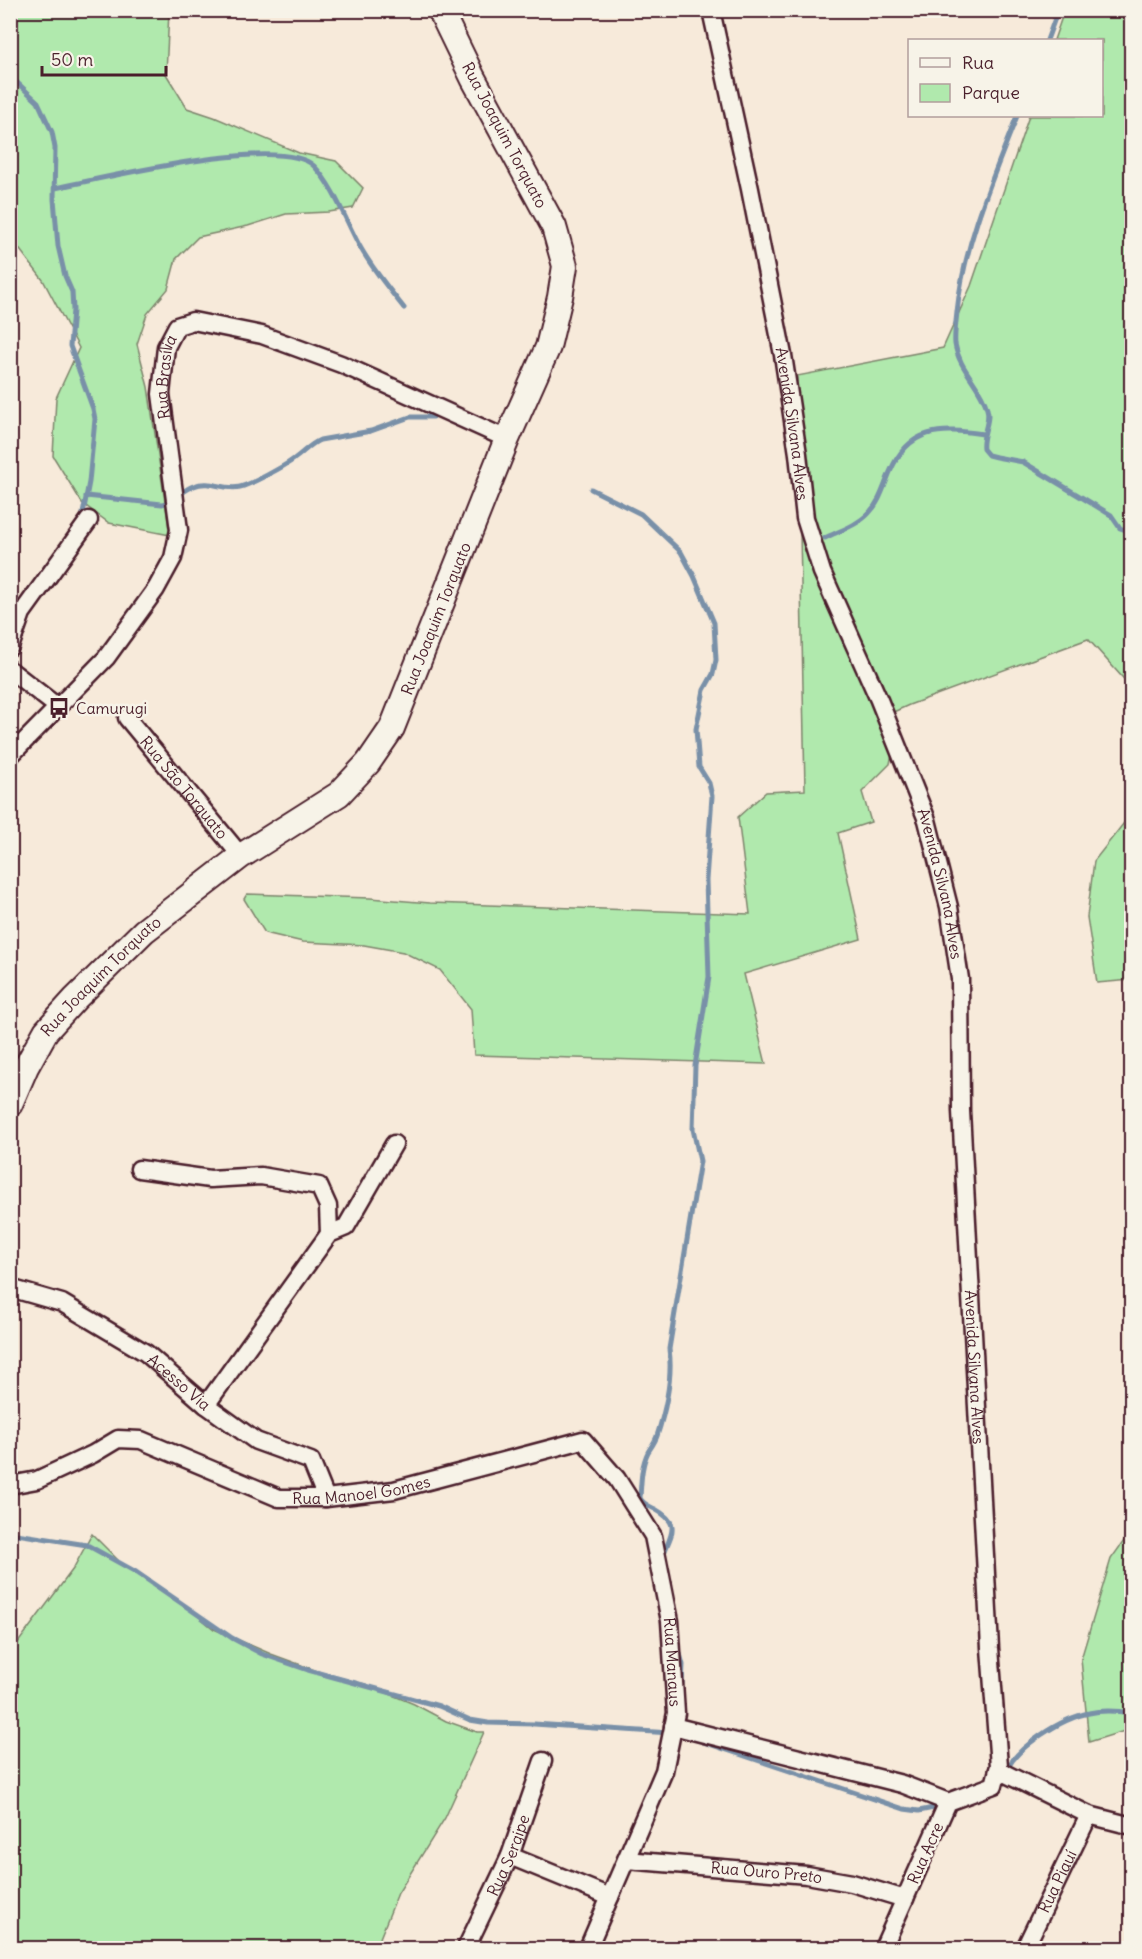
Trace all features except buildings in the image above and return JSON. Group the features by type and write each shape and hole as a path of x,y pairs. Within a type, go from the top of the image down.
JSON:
{"street":[{"name":"Rua Joaquim Torquato","path":"10,1104 26,1067 46,1031 144,931 241,856 339,794 368,763 392,728 507,440 548,347 565,266 554,227 473,78 440,10"},
{"name":"Avenida Silvana Alves","path":"711,10 783,355 805,518 822,572 879,700 927,820 949,907 960,980 961,1111 996,1778"},
{"name":"Rua Brasília","path":"10,756 106,658 156,589 172,558 179,530 161,394 166,347 177,326 193,321 261,335 341,364 507,440"},
{"path":"59,708 12,671 10,648 22,613 89,520"},
{"name":"Rua São Torquato","path":"127,718 241,856"},
{"path":"206,1405 329,1234 346,1227 394,1144"},
{"path":"139,1169 210,1179 261,1176 319,1186 328,1206 329,1234"},
{"name":"Acesso Via","path":"10,1288 62,1304 146,1353 206,1405 256,1441 311,1461 326,1498"},
{"name":"Rua Manoel Gomes","path":"10,1485 37,1480 93,1454 118,1438 141,1440 279,1498 326,1498 394,1490 583,1440"},
{"name":"Rua Manaus","path":"583,1440 617,1479 653,1536 670,1621 676,1713 663,1771 588,1948"},
{"path":"673,1726 902,1784 948,1803"},
{"name":"Rua Sergipe","path":"466,1948 510,1856 543,1761"},
{"name":"Rua Acre","path":"883,1948 948,1803 996,1778"},
{"path":"996,1778 1089,1815 1131,1826"},
{"name":"Rua Piauí","path":"1025,1948 1089,1815"},
{"path":"510,1856 610,1897"},
{"name":"Rua Ouro Preto","path":"626,1860 807,1875 852,1883 905,1899"}],"green space":[{"path":"11,11 169,11 166,74 187,108 299,153 336,161 363,188 353,208 329,212 286,214 248,226 198,237 176,259 168,289 147,314 137,344 148,387 170,535 109,523 82,503 53,456 56,398 79,348 43,280 11,238"},
{"path":"1064,11 1131,11 1131,687 1088,639 889,714 892,754 890,764 862,792 871,822 838,833 861,939 744,974 766,1064 474,1055 471,1009 440,970 403,952 364,945 303,942 265,933 244,899 247,894 750,914 738,817 766,792 805,790 797,376 943,348 971,286 1029,117 1103,117 1103,39 1054,39"},
{"path":"1131,814 1131,980 1097,983 1087,917 1094,861"},
{"path":"1131,1531 1131,1729 1089,1742 1081,1659 1111,1559"},
{"path":"92,1534 119,1561 188,1608 214,1629 271,1654 326,1674 365,1684 414,1704 446,1721 477,1732 484,1732 445,1818 398,1893 376,1948 11,1948 11,1652 73,1569"}],"waterway":[{"path":"1047,39 1058,10"},
{"path":"10,76 38,102 52,132 55,148 54,199 58,246 65,276 72,292 70,346 95,419 89,482 82,519"},
{"path":"1017,117 972,237 955,328 957,353 980,392 987,409 988,418 983,449 988,455 1023,462 1111,515 1120,528 1132,532"},
{"path":"55,188 190,162 266,155 296,157 314,166 321,174 364,253 404,308"},
{"path":"86,496 162,504 200,484 228,488 245,486 283,466 320,440 371,431 410,417 433,417"},
{"path":"825,538 854,524 873,509 898,457 917,439 928,434 953,431 983,434"},
{"path":"591,489 641,514 681,552 714,623 716,660 713,674 704,690 696,729 699,767 709,783 712,796 706,880 709,977 695,1066 693,1129 700,1161 669,1349 668,1392 657,1436 644,1463 640,1498 644,1503 663,1514 672,1524 671,1535 663,1556"},
{"path":"10,1533 87,1545 136,1572 232,1638 262,1654 308,1670 439,1706 470,1720 488,1723 670,1733"},
{"path":"679,1650 683,1665 682,1685"},
{"path":"1006,1772 1011,1762 1029,1744 1066,1721 1094,1712 1132,1713"},
{"path":"697,1740 904,1809 919,1811 943,1806"}],"place":[{"name":"Camurugi","path":"59,708"}]}
